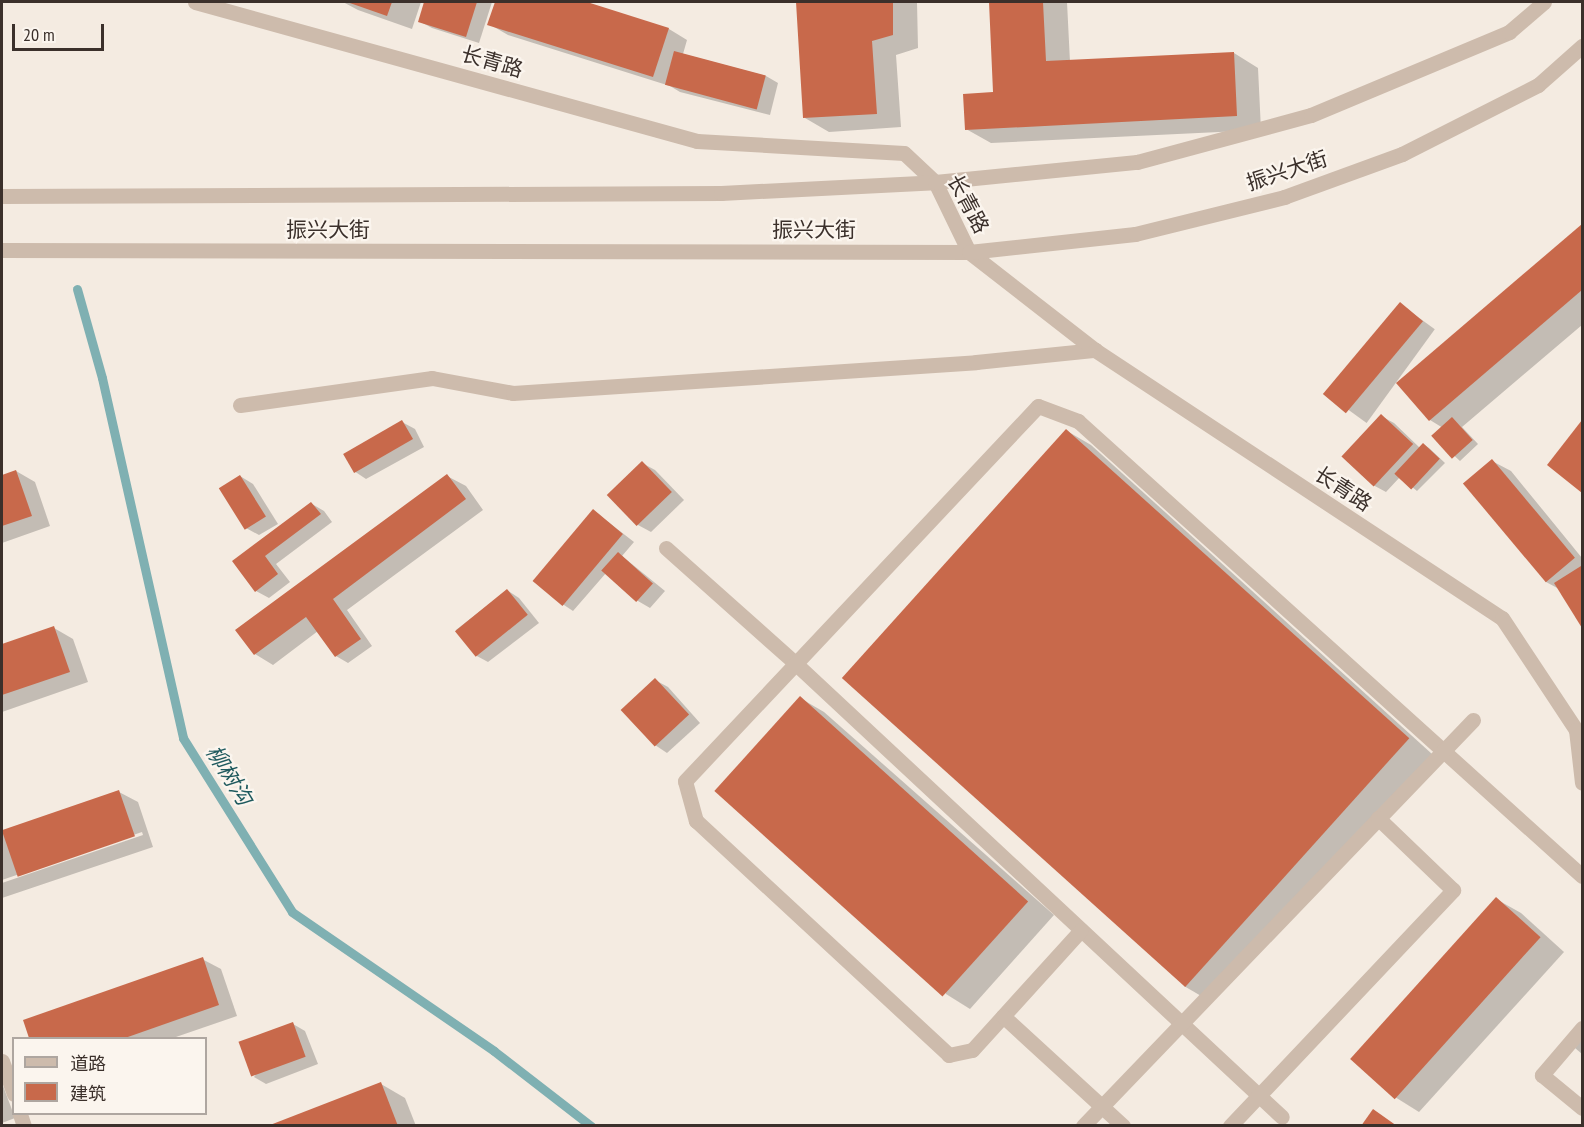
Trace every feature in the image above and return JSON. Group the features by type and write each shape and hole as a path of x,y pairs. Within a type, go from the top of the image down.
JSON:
{"street":[{"name":"长青路","path":"195,2 697,141 904,153 935,182 969,252 1095,350 1502,618 1576,730 1582,783"},
{"name":"振兴大街","path":"2,196 721,193 935,182 1137,162 1311,116 1509,33 1544,2"},
{"name":"振兴大街","path":"2,250 969,252 1135,234 1284,197 1402,153 1538,85 1582,46"},
{"path":"240,405 432,378 513,393 964,363 1095,350"},
{"path":"1081,930 972,1050 949,1055 696,821 685,781 1038,406 1078,421 1582,876"},
{"path":"666,548 796,664 1282,1117"},
{"path":"1083,1125 1473,720"},
{"path":"1230,1125 1453,890 1378,818"},
{"path":"1003,1016 1123,1125"},
{"path":"1582,1029 1542,1075 1582,1108"},
{"path":"2,1060 12,1089"}],"building":[{"path":"347,2 392,2 387,16"},
{"path":"424,2 477,2 466,37 418,22"},
{"path":"495,2 587,2 669,28 653,77 487,25"},
{"path":"796,2 893,2 893,35 872,41 877,114 803,118"},
{"path":"989,2 1043,2 1046,61 1234,52 1237,116 965,130 963,94 993,92"},
{"path":"674,51 766,76 757,109 665,85"},
{"path":"1582,224 1582,290 1429,421 1396,383"},
{"path":"1400,302 1423,321 1346,413 1323,394"},
{"path":"1381,414 1413,444 1374,486 1341,456"},
{"path":"1452,417 1473,440 1452,459 1431,436"},
{"path":"402,420 413,439 354,473 343,454"},
{"path":"1582,420 1582,493 1547,465"},
{"path":"1066,429 1409,738 1185,987 842,678"},
{"path":"1423,443 1440,459 1411,489 1394,474"},
{"path":"1492,459 1575,558 1546,582 1463,483"},
{"path":"642,461 672,492 637,526 607,495"},
{"path":"16,470 32,516 2,526 2,475"},
{"path":"447,474 466,499 333,599 361,639 335,657 306,617 254,655 235,630"},
{"path":"240,475 266,517 245,530 219,488"},
{"path":"311,502 321,514 265,556 278,574 255,592 232,561"},
{"path":"593,509 623,534 562,606 533,581"},
{"path":"618,552 653,583 636,602 601,571"},
{"path":"1582,567 1582,628 1554,583"},
{"path":"507,589 528,615 476,657 455,631"},
{"path":"54,626 70,672 2,695 2,644"},
{"path":"655,678 689,715 655,747 621,710"},
{"path":"800,696 1028,901 942,997 714,791"},
{"path":"119,790 135,836 18,877 2,830"},
{"path":"1496,897 1541,937 1395,1099 1350,1059"},
{"path":"203,957 219,1005 128,1037 29,1037 23,1020"},
{"path":"293,1022 306,1057 251,1077 238,1042"},
{"path":"381,1082 398,1126 270,1126 270,1125"},
{"path":"1373,1109 1397,1126 1361,1126"}],"waterway":[{"name":"柳树沟","path":"77,289 102,378 183,738 292,912 494,1051 591,1126"}]}
